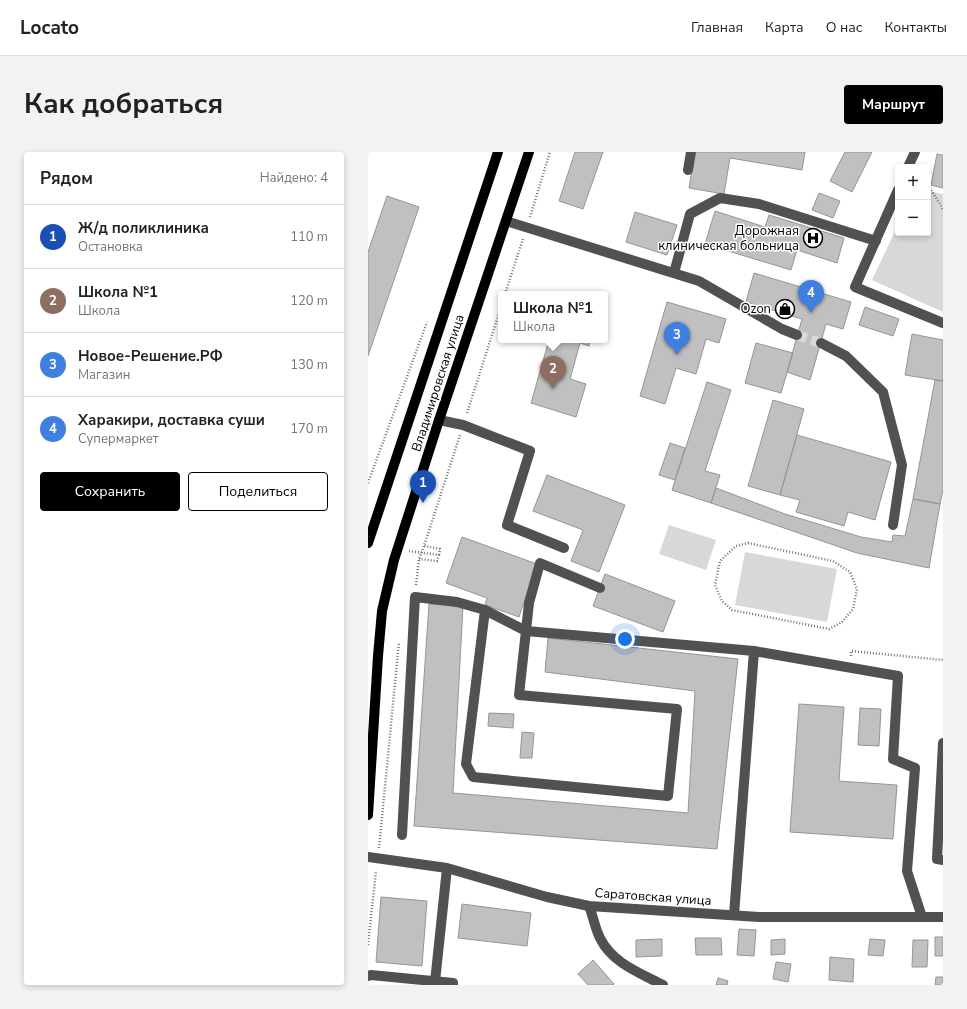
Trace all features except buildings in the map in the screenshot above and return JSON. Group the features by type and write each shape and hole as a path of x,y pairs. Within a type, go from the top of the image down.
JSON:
{"main road":[{"name":"Владимировская улица","path":"368,543 498,152"},
{"name":"Владимировская улица","path":"368,815 382,611 394,560 439,420 529,152"}],"street":[{"path":"688,170 691,152"},
{"path":"909,164 915,152"},
{"path":"895,197 855,287 943,323"},
{"path":"674,273 690,214 720,198 759,204 876,241"},
{"path":"506,221 699,281 782,329 798,336"},
{"path":"821,343 846,356 883,392 902,465 893,524"},
{"path":"439,420 463,426 530,451 507,525 564,548"},
{"path":"485,610 466,764 473,776 668,796 676,709 519,695 529,603 540,563 600,588"},
{"path":"402,835 415,597 457,602 485,610 526,631 754,652 898,676 893,759 915,768 907,871 922,917"},
{"path":"734,915 754,652"},
{"path":"943,743 937,859 943,860"},
{"name":"Саратовская улица","path":"373,857 447,868 547,897 590,906 767,917 943,917"},
{"path":"435,982 447,868"},
{"path":"590,906 600,938 612,955 625,966 663,985"},
{"path":"368,976 371,975 454,984"}],"path":[{"path":"506,291 550,152"},
{"path":"931,191 943,209"},
{"path":"748,543 833,561 850,572 857,590 853,609 842,622 829,629 732,610 722,601 715,585 720,561 736,546 748,543"},
{"path":"415,597 419,559 424,546"},
{"path":"419,559 437,561 440,549"},
{"path":"407,550 439,555"},
{"path":"368,945 373,857 380,841 399,636"},
{"path":"850,668 851,651 943,660"}],"shaded area":[{"path":"931,192 943,194 943,312 872,280 895,231 895,236 931,236"},
{"path":"669,525 716,540 706,570 659,554"},
{"path":"745,552 837,569 827,622 735,605"}],"tunnel":[{"path":"797,335 821,343"}],"place":[{"name":"Дорожная клиническая больница","path":"813,238"},
{"name":"Ozon","path":"785,309"},
{"name":"Харакири, доставка суши","path":"811,313"},
{"name":"Новое-Решение.РФ","path":"677,355"},
{"name":"Школа №1","path":"553,389"},
{"name":"Ж/д поликлиника","path":"423,503"}]}
